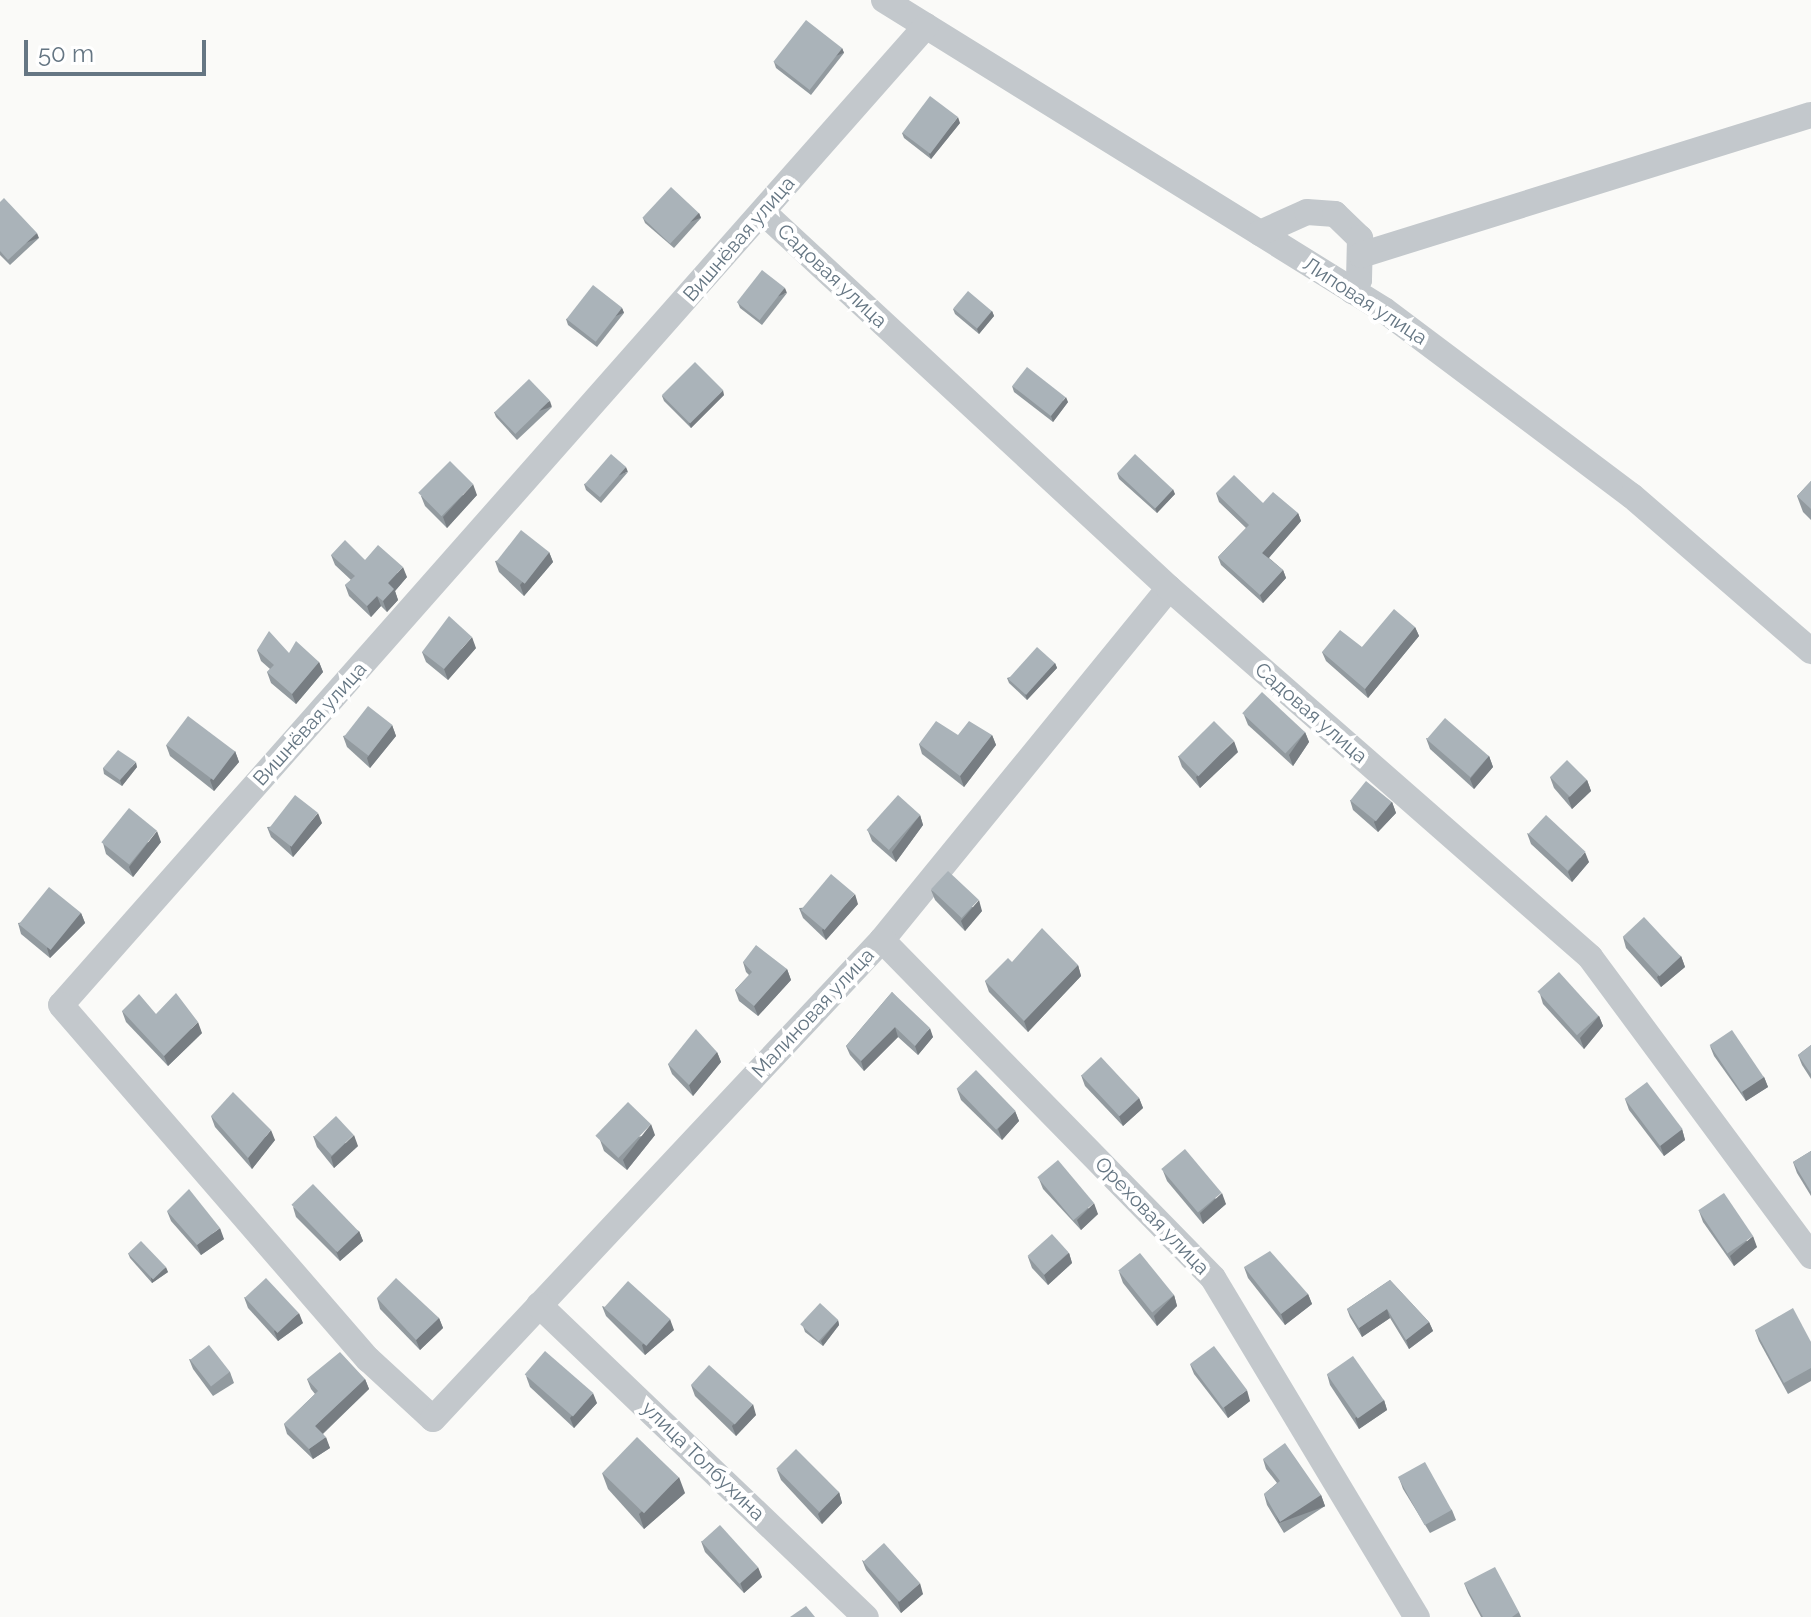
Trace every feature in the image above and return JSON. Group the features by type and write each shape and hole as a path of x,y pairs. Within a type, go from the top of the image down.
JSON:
{"street":[{"name":"Липовая улица","path":"884,0 1353,291 1632,496 1811,651"},
{"name":"Вишнёвая улица","path":"433,1419 368,1359 61,1005 926,26"},
{"path":"1361,255 1811,115"},
{"name":"Садовая улица","path":"763,212 1169,588 1590,957 1811,1256"},
{"path":"1260,233 1307,212 1335,214 1360,238 1361,255 1353,291"},
{"name":"Малиновая улица","path":"433,1419 882,940 1169,588"},
{"name":"Ореховая улица","path":"882,940 1213,1278 1417,1617"},
{"name":"улица Толбухина","path":"539,1305 866,1617"}],"building":[{"path":"806,20 842,48 810,90 773,62"},
{"path":"930,96 958,117 930,154 902,133"},
{"path":"671,187 699,213 670,244 642,218"},
{"path":"4,198 37,233 8,260 0,251 0,202"},
{"path":"762,270 785,288 760,320 737,302"},
{"path":"593,285 622,308 596,342 567,319"},
{"path":"968,291 992,311 977,329 953,309"},
{"path":"695,362 723,390 690,424 662,395"},
{"path":"1027,367 1066,397 1051,416 1012,386"},
{"path":"529,379 550,401 515,434 494,412"},
{"path":"611,454 626,467 600,497 585,484"},
{"path":"1135,454 1173,489 1155,508 1117,473"},
{"path":"450,461 473,484 442,516 418,493"},
{"path":"1234,475 1263,503 1273,492 1298,513 1262,553 1283,570 1260,595 1218,557 1249,525 1216,493"},
{"path":"1811,481 1811,509 1797,496"},
{"path":"521,530 549,552 525,584 496,562"},
{"path":"345,540 365,560 378,545 403,567 388,583 394,589 383,601 377,596 367,606 345,585 355,576 331,555"},
{"path":"1394,609 1415,627 1365,689 1322,652 1340,630 1362,647"},
{"path":"449,616 472,637 444,669 422,652"},
{"path":"269,631 289,653 296,641 319,662 292,694 267,672 274,665 257,650"},
{"path":"1037,647 1055,663 1026,695 1008,679"},
{"path":"1262,692 1305,732 1285,753 1242,713"},
{"path":"368,706 392,725 368,756 344,737"},
{"path":"188,716 235,752 213,780 166,745"},
{"path":"1445,718 1489,756 1470,777 1427,739"},
{"path":"936,721 958,735 969,721 992,735 960,776 919,744"},
{"path":"1214,721 1234,741 1198,776 1179,756"},
{"path":"118,750 136,762 120,780 103,768"},
{"path":"1567,760 1587,780 1570,797 1550,777"},
{"path":"1366,781 1392,802 1376,821 1350,800"},
{"path":"295,795 318,813 291,847 269,829"},
{"path":"898,795 920,815 889,850 867,830"},
{"path":"129,808 157,831 129,865 101,842"},
{"path":"1546,815 1585,852 1568,871 1528,834"},
{"path":"948,871 979,900 962,918 931,889"},
{"path":"831,874 855,894 825,930 801,910"},
{"path":"49,887 81,913 51,950 19,924"},
{"path":"1644,917 1681,956 1660,976 1623,937"},
{"path":"1042,928 1078,965 1024,1021 985,981 1008,958 1012,962"},
{"path":"756,945 787,969 754,1006 735,990 752,972 743,962"},
{"path":"1559,972 1598,1016 1577,1035 1537,991"},
{"path":"892,992 930,1028 915,1046 895,1027 861,1061 846,1046"},
{"path":"176,993 198,1022 164,1056 122,1011 139,994 156,1014"},
{"path":"696,1029 717,1052 689,1085 668,1064"},
{"path":"1732,1030 1764,1077 1741,1092 1710,1045"},
{"path":"1811,1045 1811,1074 1798,1055"},
{"path":"1101,1057 1139,1098 1119,1116 1081,1075"},
{"path":"976,1070 1016,1111 996,1130 957,1089"},
{"path":"1647,1082 1683,1129 1660,1146 1625,1099"},
{"path":"233,1092 271,1130 248,1158 211,1116"},
{"path":"628,1102 651,1124 618,1158 595,1136"},
{"path":"336,1116 354,1135 332,1155 314,1136"},
{"path":"1185,1149 1222,1193 1198,1213 1161,1169"},
{"path":"1811,1151 1811,1192 1793,1162"},
{"path":"1058,1160 1094,1203 1073,1220 1037,1177"},
{"path":"313,1184 359,1231 337,1252 291,1205"},
{"path":"189,1189 220,1228 197,1245 167,1211"},
{"path":"1724,1193 1753,1236 1727,1253 1698,1210"},
{"path":"1052,1234 1069,1253 1044,1275 1027,1256"},
{"path":"141,1241 166,1267 153,1279 128,1254"},
{"path":"1270,1251 1308,1294 1281,1314 1244,1267"},
{"path":"1140,1253 1174,1295 1152,1313 1118,1271"},
{"path":"266,1278 299,1313 278,1333 245,1298"},
{"path":"396,1278 439,1318 416,1340 377,1298"},
{"path":"1390,1280 1429,1322 1406,1340 1387,1309 1359,1328 1347,1309"},
{"path":"628,1281 670,1319 646,1346 604,1308"},
{"path":"820,1303 838,1320 819,1341 800,1324"},
{"path":"1793,1308 1811,1342 1811,1368 1784,1383 1755,1330"},
{"path":"209,1345 230,1372 211,1387 190,1360"},
{"path":"1214,1346 1247,1390 1223,1408 1190,1364"},
{"path":"545,1351 593,1393 573,1416 525,1374"},
{"path":"340,1352 365,1379 315,1426 326,1437 309,1449 284,1424 318,1391 307,1379"},
{"path":"1353,1356 1384,1400 1358,1419 1327,1374"},
{"path":"709,1365 753,1404 735,1425 691,1385"},
{"path":"637,1437 679,1477 644,1513 602,1473"},
{"path":"1285,1443 1321,1495 1280,1522 1264,1494 1280,1481 1263,1459"},
{"path":"796,1449 839,1492 819,1512 776,1469"},
{"path":"1425,1462 1452,1510 1425,1525 1398,1477"},
{"path":"720,1525 758,1567 740,1584 701,1542"},
{"path":"884,1543 920,1583 899,1602 863,1562"},
{"path":"1495,1567 1519,1612 1512,1617 1483,1617 1464,1583"},
{"path":"806,1606 815,1617 790,1617"}]}
